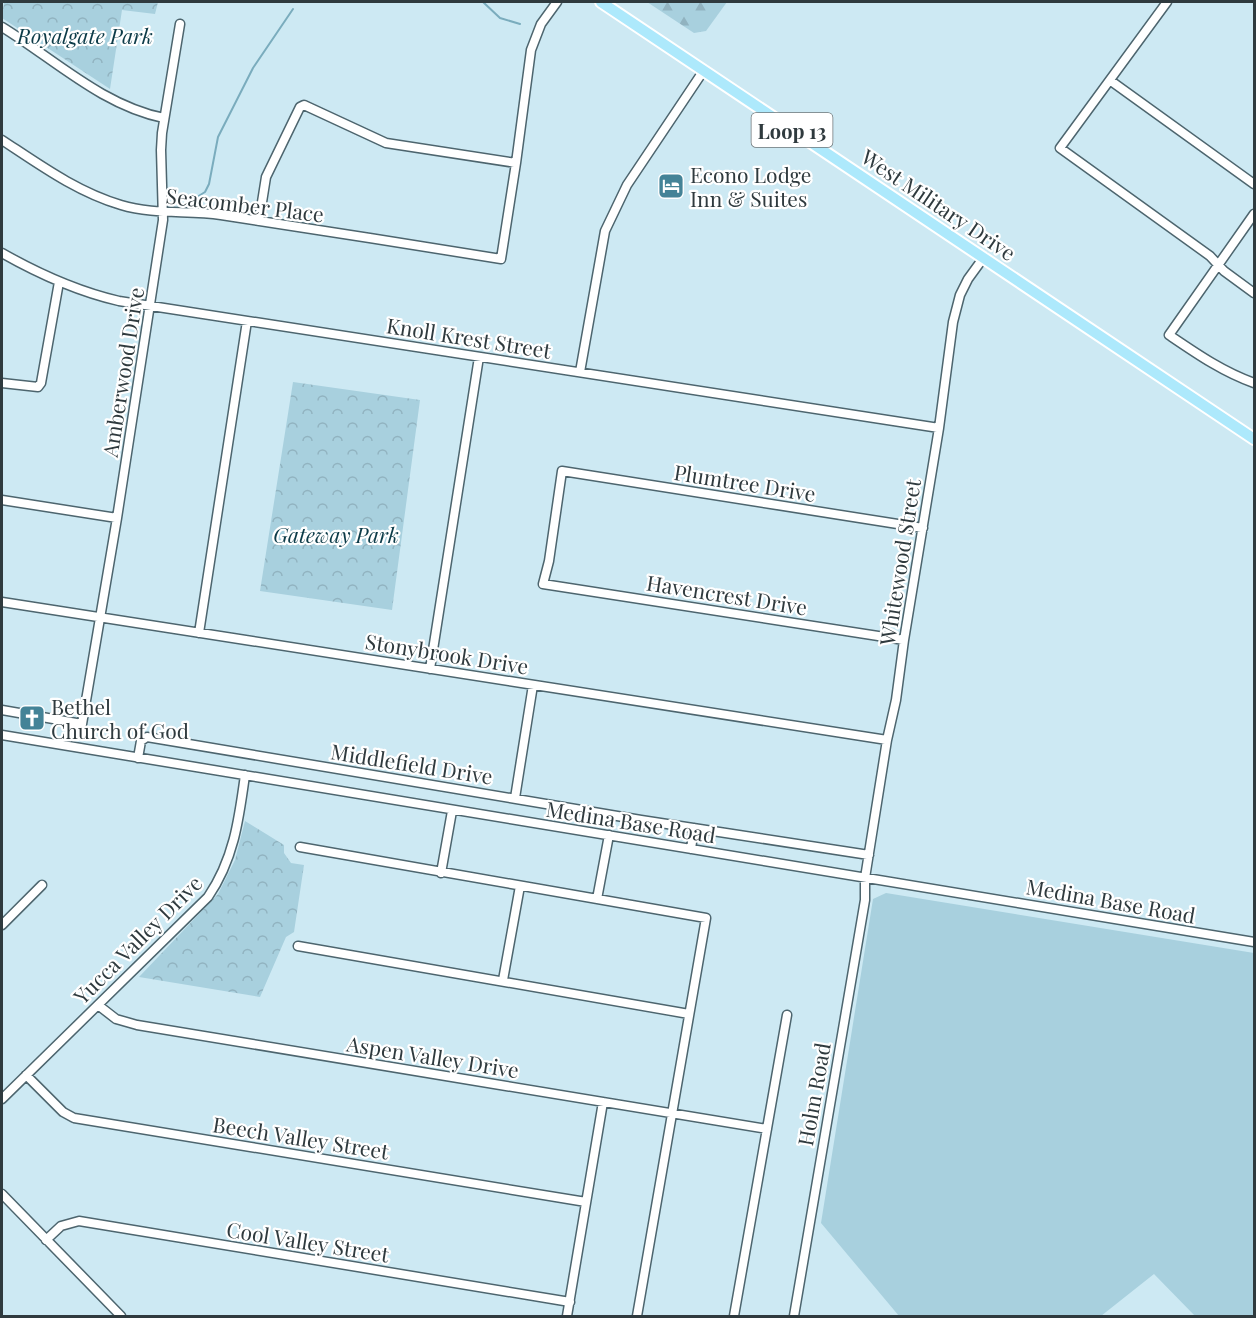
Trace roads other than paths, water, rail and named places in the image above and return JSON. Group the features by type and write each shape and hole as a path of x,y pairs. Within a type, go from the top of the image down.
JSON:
{"main road":[{"name":"West Military Drive","path":"601,2 1254,439"}],"street":[{"path":"259,221 264,184 270,167 300,107 304,105 386,143 516,163 531,50 541,24 557,2"},
{"path":"1167,2 1060,148 1210,256 1254,293"},
{"name":"Amberwood Drive","path":"2,710 82,724 117,518 164,213 161,150 164,118 180,24"},
{"path":"2,27 109,98 141,113 164,118"},
{"path":"580,372 605,231 611,216 627,185 704,70"},
{"path":"1111,81 1254,184"},
{"name":"Seacomber Place","path":"2,140 64,180 121,205 164,213 191,212 259,221 501,258 516,163"},
{"path":"1254,214 1169,335 1214,365 1234,376 1254,383"},
{"name":"Knoll Krest Street","path":"2,253 59,282 97,296 150,306 939,428"},
{"name":"Whitewood Street","path":"865,878 887,740 896,700 955,311 968,279 984,257"},
{"path":"2,383 38,387 44,378 59,282"},
{"path":"199,633 247,321"},
{"path":"430,669 479,357"},
{"name":"Plumtree Drive","path":"543,584 549,561 562,471 923,528"},
{"path":"2,500 117,518"},
{"name":"Havencrest Drive","path":"543,584 904,640"},
{"name":"Stonybrook Drive","path":"2,602 887,740"},
{"path":"515,798 533,685"},
{"name":"Medina Base Road","path":"2,735 1254,942"},
{"name":"Middlefield Drive","path":"138,758 141,741 147,738 869,855"},
{"name":"Yucca Valley Drive","path":"2,1099 202,903 217,884 233,848 245,775"},
{"path":"441,873 452,811"},
{"path":"691,849 694,828"},
{"path":"597,899 609,835"},
{"path":"300,847 706,918 637,1317"},
{"name":"Holm Road","path":"794,1317 865,900 865,878"},
{"path":"2,925 42,885"},
{"path":"502,980 520,886"},
{"path":"298,946 689,1014"},
{"name":"Aspen Valley Drive","path":"98,1005 116,1019 136,1025 767,1129"},
{"path":"734,1317 787,1015"},
{"name":"Beech Valley Street","path":"26,1075 63,1112 74,1118 586,1202"},
{"path":"567,1317 603,1102"},
{"path":"2,1194 121,1317"},
{"name":"Cool Valley Street","path":"46,1240 61,1226 80,1221 570,1302"}],"waterway":[{"path":"483,2 500,18 520,24"},
{"path":"177,199 197,197 205,192 209,184 218,137 253,68 293,9"}],"place":[{"name":"Econo Lodge Inn & Suites","path":"671,186"},
{"name":"Bethel Church of God","path":"32,718"}],"park label":[{"name":"Royalgate Park","path":"85,35"},
{"name":"Gateway Park","path":"336,534"}]}
